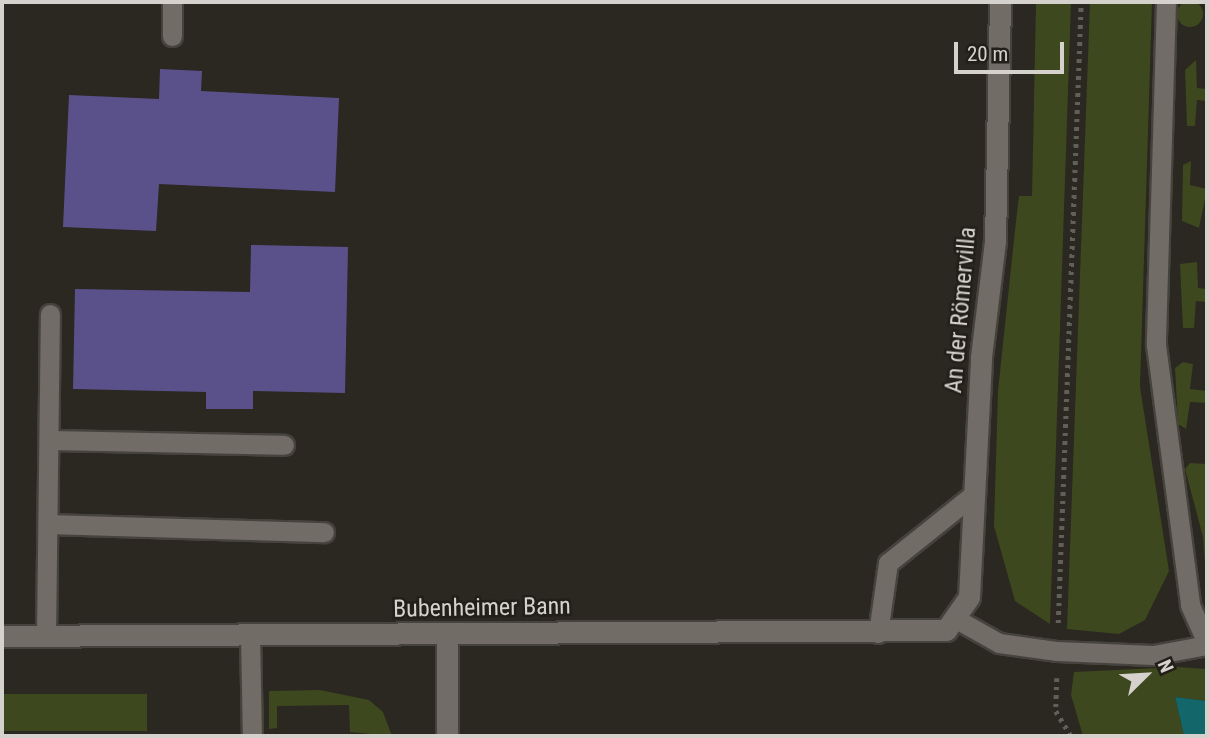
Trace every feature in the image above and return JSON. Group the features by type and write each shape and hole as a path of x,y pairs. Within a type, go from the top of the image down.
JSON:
{"street":[{"name":"An der Römervilla","path":"958,620 969,597 974,494 995,241 1000,2"},
{"name":"Bubenheimer Bann","path":"2,636 931,634 958,620"},
{"path":"447,635 447,736"}],"lane":[{"path":"172,2 172,36"},
{"path":"958,620 999,643 1057,651 1153,655 1207,644 1190,605 1156,345 1166,2"},
{"path":"46,635 50,314"},
{"path":"49,440 284,445"},
{"path":"878,633 888,563 974,494"},
{"path":"48,524 324,532"},
{"path":"250,635 252,736"}],"path":[{"path":"1071,736 1056,710 1081,2"}],"green space":[{"path":"1190,1 1199,5 1203,14 1199,23 1190,27 1181,23 1177,14 1181,5"},
{"path":"1036,2 1071,2 1050,624 1015,601 994,526 998,391 1016,221 1019,196 1032,196"},
{"path":"1090,2 1152,2 1140,387 1169,571 1145,620 1119,634 1067,629"},
{"path":"1196,60 1197,88 1207,89 1207,101 1197,100 1195,126 1187,126 1185,70"},
{"path":"1191,161 1190,185 1207,189 1199,228 1182,221 1183,165"},
{"path":"1197,262 1198,288 1207,289 1207,302 1196,301 1194,328 1183,328 1180,264"},
{"path":"1183,362 1193,364 1190,389 1207,391 1207,403 1190,402 1186,429 1178,424 1175,368"},
{"path":"1190,463 1207,464 1207,592 1203,537 1185,469"},
{"path":"1177,667 1207,669 1207,701 1175,697 1184,736 1083,736 1071,695 1074,672"},
{"path":"320,690 369,700 383,712 392,736 350,732 349,705 277,706 277,728 269,729 269,691"},
{"path":"2,694 147,694 147,731 2,731"}],"water":[{"path":"1175,697 1207,701 1207,736 1184,736"}],"building":[{"path":"160,69 202,71 201,91 339,98 335,192 159,184 156,231 63,227 69,95 159,99"},
{"path":"251,245 348,247 345,393 253,391 253,409 206,409 206,392 73,389 75,289 250,292"}]}
